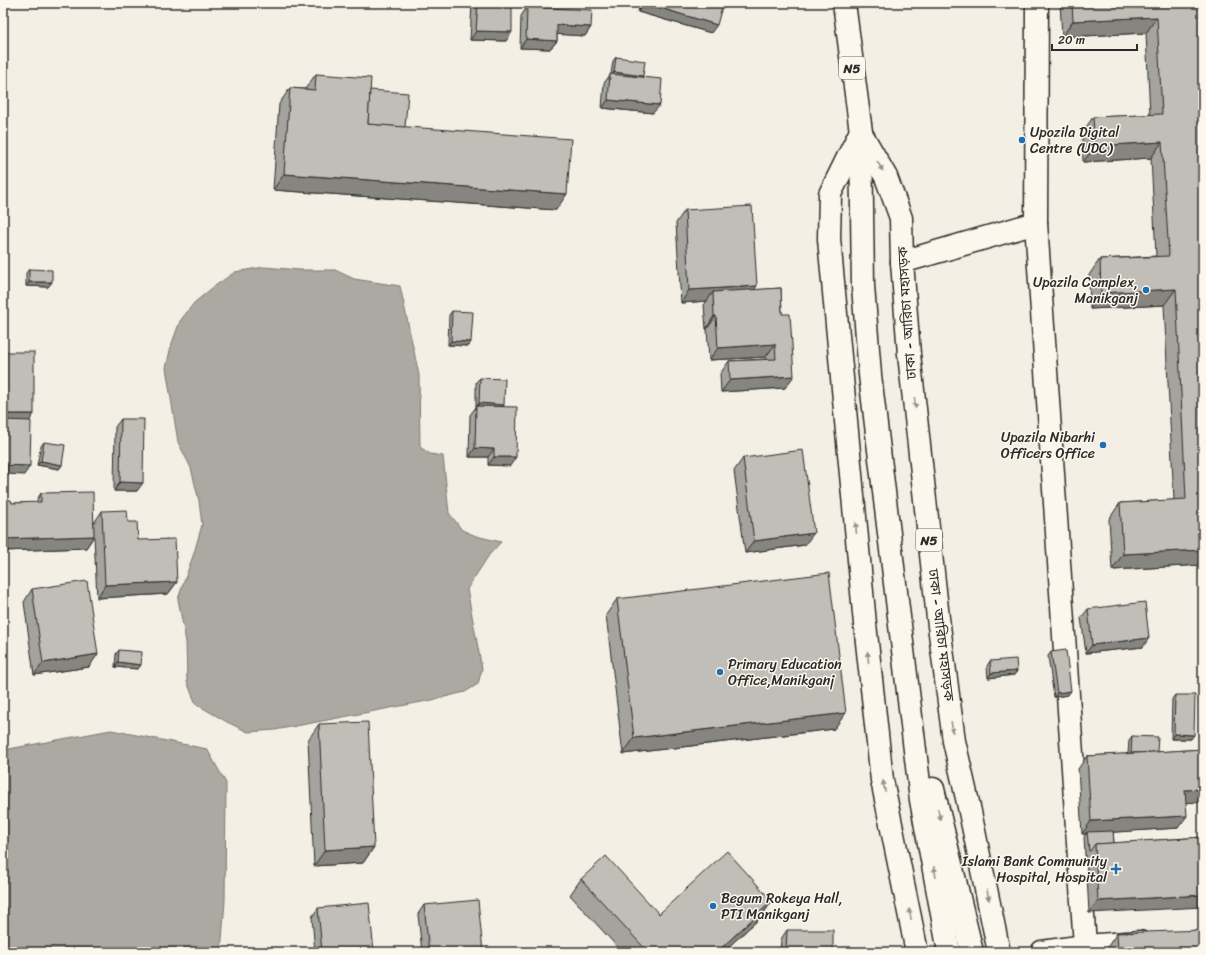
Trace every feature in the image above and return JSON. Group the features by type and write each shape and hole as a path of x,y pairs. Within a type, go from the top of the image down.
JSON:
{"main road":[{"name":"ঢাকা - আরিচা মহাসড়ক","path":"844,3 861,132 863,286 870,367 921,800 949,952"},
{"path":"1037,3 1036,223 1085,946"},
{"name":"ঢাকা - আরিচা মহাসড়ক","path":"861,132 886,177 901,218 902,262 909,354 935,594 954,741 971,814 999,952"},
{"path":"861,132 830,194 829,239 865,624 882,780 917,952"},
{"path":"902,262 1036,223"},
{"name":"N5","path":"912,723 935,795 972,952"},
{"path":"1042,952 1085,946 1156,941"}],"shaded area":[{"path":"264,267 300,270 335,270 354,279 400,286 419,375 420,447 430,454 443,456 449,513 462,530 476,536 501,542 489,555 467,589 482,669 478,684 465,692 432,700 275,730 248,732 196,704 187,682 186,642 178,599 202,525 199,501 191,468 178,442 166,368 171,346 180,321 194,303 235,272"},
{"path":"111,730 207,749 226,783 225,901 221,952 3,952 3,762 9,749"}],"building":[{"path":"478,3 512,3 512,32 476,31"},
{"path":"644,3 723,3 717,25"},
{"name":"Upazila Complex, Manikganj","path":"1072,3 1203,3 1203,550 1123,554 1120,503 1186,499 1176,289 1101,293 1100,259 1169,256 1162,142 1095,146 1093,117 1162,114 1157,17 1073,21"},
{"path":"527,7 592,10 591,27 557,25 557,41 526,39"},
{"path":"616,57 645,61 643,76 614,72"},
{"path":"316,74 371,78 368,124 571,139 567,194 284,174 290,88 315,90"},
{"path":"610,74 662,79 660,105 608,100"},
{"path":"370,90 408,93 405,127 368,124"},
{"path":"752,206 757,286 689,290 685,210"},
{"path":"29,269 52,270 52,282 29,282"},
{"path":"781,288 782,314 790,314 794,376 730,380 729,361 776,359 775,344 718,348 713,292"},
{"path":"452,311 473,312 471,342 451,341"},
{"path":"3,352 34,352 34,414 3,414"},
{"path":"480,378 505,379 504,405 479,403"},
{"path":"476,406 517,407 516,457 494,457 494,449 475,448"},
{"path":"121,419 144,419 143,483 120,482"},
{"path":"3,420 31,421 30,466 3,465"},
{"path":"44,442 65,445 62,465 41,461"},
{"path":"803,450 814,533 754,541 743,458"},
{"path":"93,492 94,536 3,539 3,500 11,500 12,503 41,502 41,493"},
{"path":"127,510 128,522 137,522 138,540 175,539 177,582 105,585 102,511"},
{"name":"Primary Education Office,Manikganj","path":"829,573 846,713 634,738 617,599"},
{"path":"87,581 98,654 43,663 32,589"},
{"path":"1145,602 1149,638 1092,645 1088,609"},
{"path":"119,650 142,652 141,665 118,662"},
{"path":"1066,650 1071,691 1057,693 1051,652"},
{"path":"1016,659 1017,671 991,673 990,661"},
{"path":"1175,695 1195,695 1194,735 1174,734"},
{"path":"368,722 374,847 325,850 319,724"},
{"path":"1132,736 1158,737 1157,752 1131,753"},
{"path":"1203,749 1203,789 1185,790 1187,816 1091,821 1087,756"},
{"path":"1113,831 1114,843 1095,844 1089,851 1087,832"},
{"path":"1203,837 1203,895 1098,901 1095,844"},
{"name":"Begum Rokeya Hall, PTI Manikganj","path":"727,851 772,901 717,952 648,952 581,879 606,856 659,914"},
{"path":"478,900 483,952 429,952 424,905"},
{"path":"369,903 374,952 322,952 318,908"},
{"path":"787,930 833,930 833,952 786,952"},
{"path":"1203,930 1203,952 1118,952 1117,933"}],"place":[{"name":"Upozila Digital Centre (UDC)","path":"1022,140"},
{"name":"Upazila Complex, Manikganj","path":"1146,290"},
{"name":"Upazila Nibarhi Officers Office","path":"1103,445"},
{"name":"Primary Education Office,Manikganj","path":"720,672"},
{"name":"Islami Bank Community Hospital, Hospital","path":"1116,869"},
{"name":"Begum Rokeya Hall, PTI Manikganj","path":"713,906"}]}
